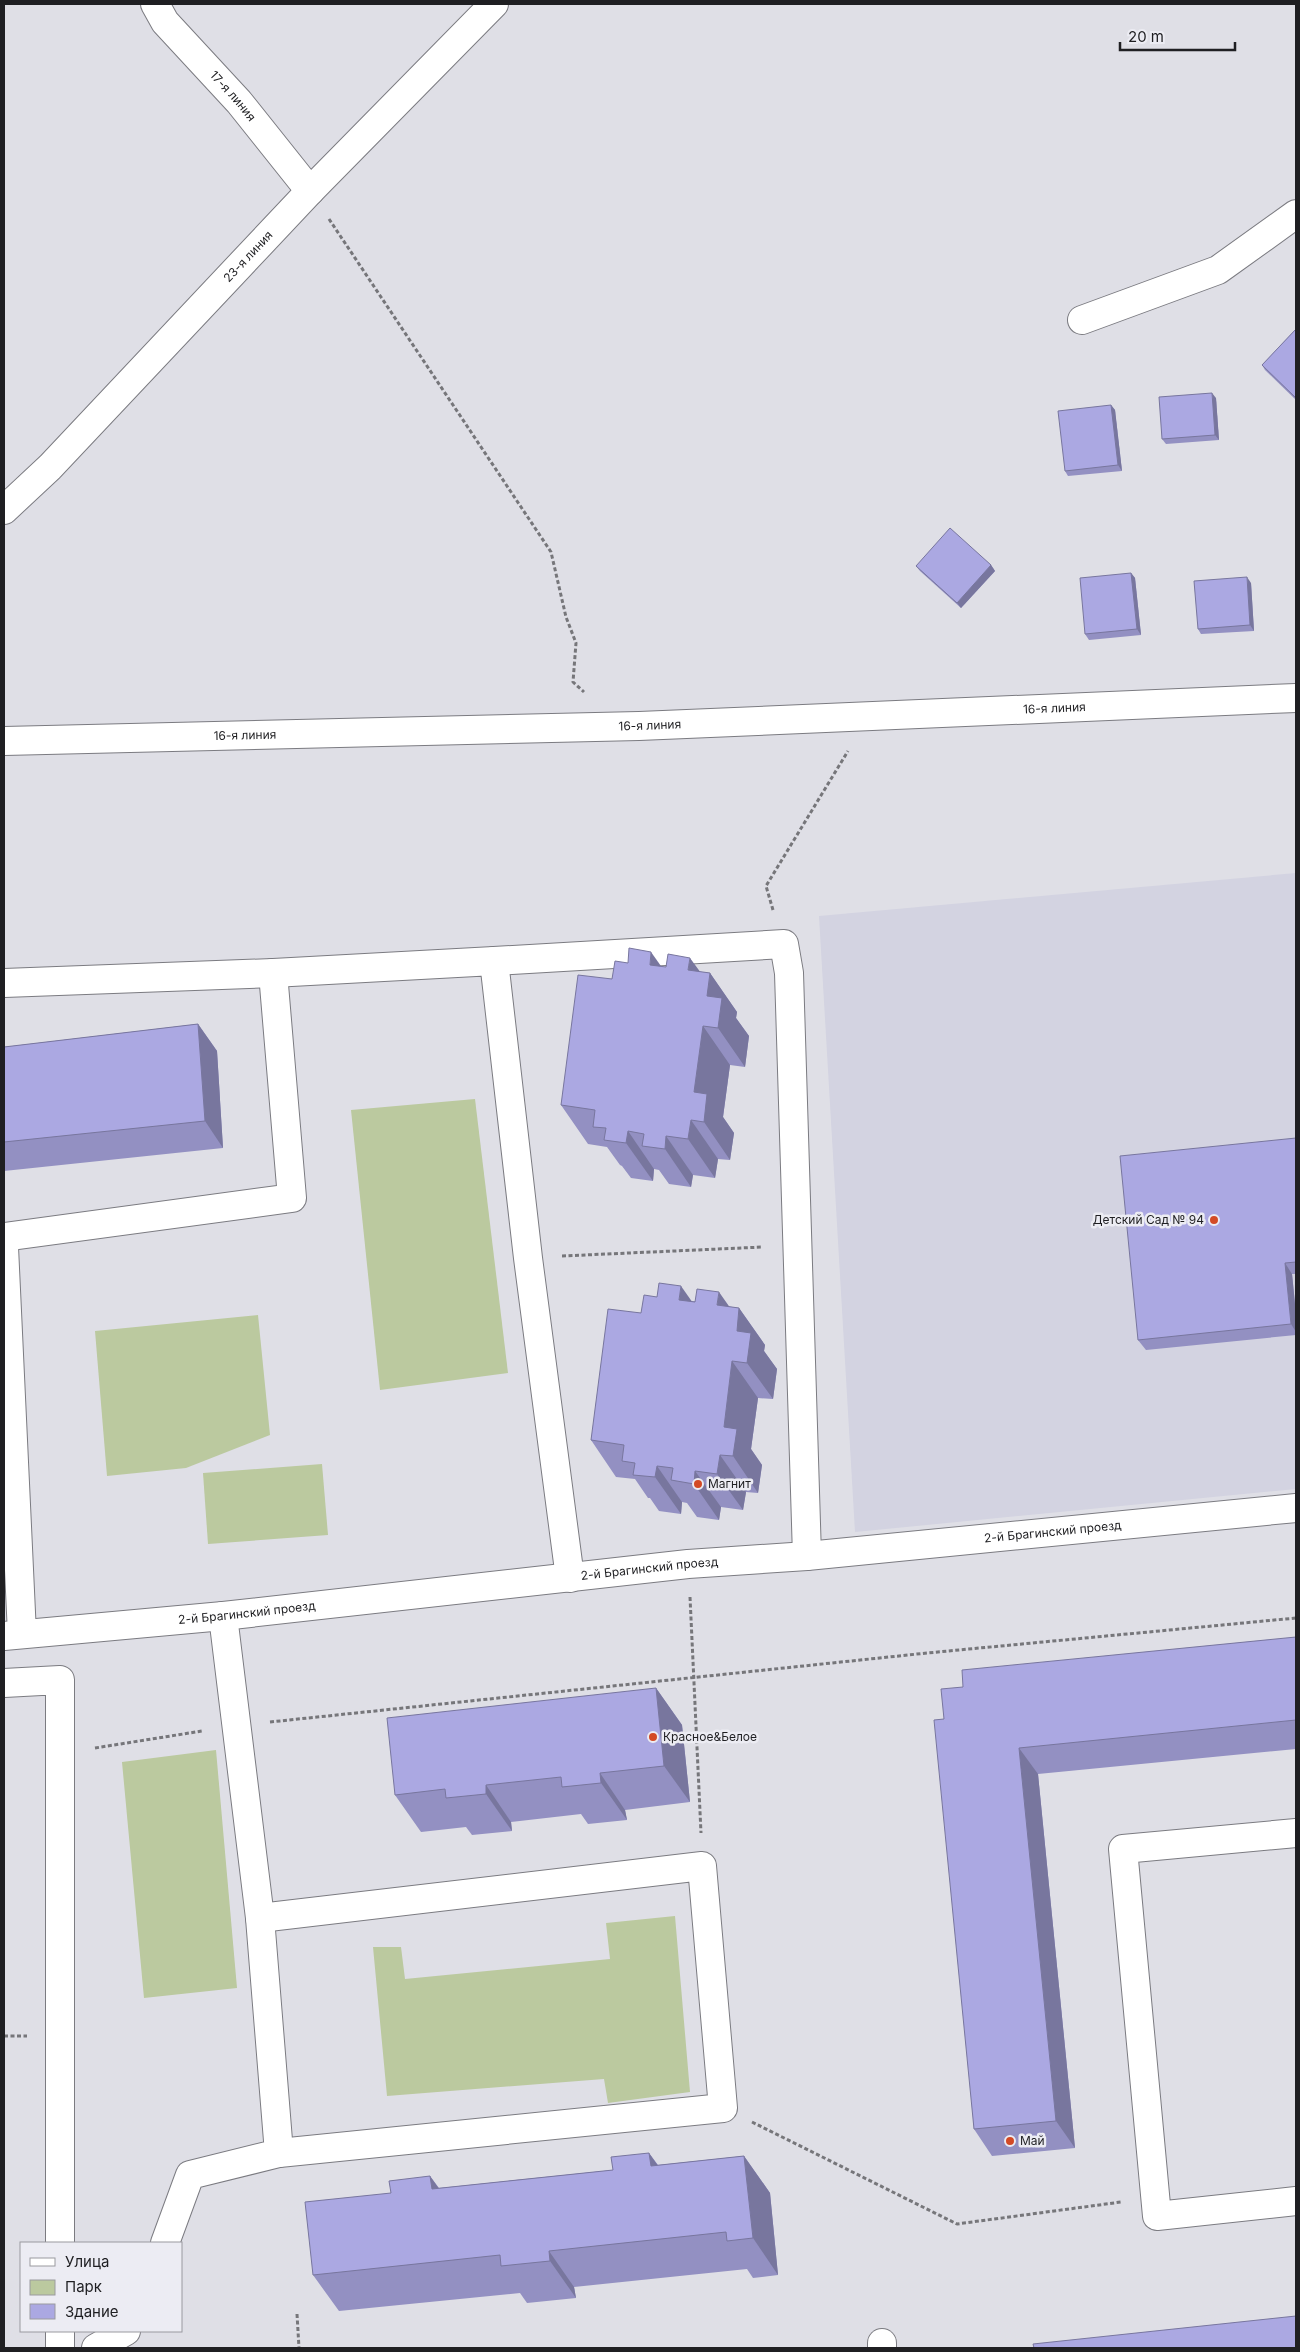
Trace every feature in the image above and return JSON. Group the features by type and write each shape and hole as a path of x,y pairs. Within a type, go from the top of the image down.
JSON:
{"street":[{"name":"17-я линия","path":"155,4 165,22 239,102 310,191"},
{"name":"23-я линия","path":"4,510 50,467 310,191 494,4"},
{"path":"1082,320 1218,270 1296,214"},
{"name":"16-я линия","path":"4,741 639,726 1296,698"},
{"path":"4,982 273,973 784,944 789,973 807,1556"},
{"path":"494,961 528,1258 570,1578"},
{"path":"4,1237 292,1198 273,973"},
{"path":"4,1247 13,1635"},
{"name":"2-й Брагинский проезд","path":"13,1635 224,1616 688,1564 807,1556 1296,1508"},
{"path":"224,1616 260,1918 279,2153"},
{"path":"4,1683 60,1680 60,2242"},
{"path":"1296,1833 1123,1849 1157,2216 1296,2201"},
{"path":"166,2242 190,2176 279,2153 723,2108 702,1866 260,1918"},
{"path":"60,2332 60,2348"},
{"path":"96,2348 124,2332"}],"path":[{"path":"310,191 551,552 566,617 576,643 573,682 585,694"},
{"path":"784,944 766,886 869,717"},
{"path":"528,1258 797,1245"},
{"path":"688,1564 702,1866"},
{"path":"60,1754 237,1726 936,1652 1296,1618"},
{"path":"723,2108 957,2224 1121,2202"},
{"path":"297,2314 299,2348"}],"shaded area":[{"path":"1296,873 1296,1489 855,1532 819,916"}],"green space":[{"path":"475,1099 508,1373 380,1390 351,1110"},
{"path":"258,1315 270,1435 186,1468 107,1476 95,1331"},
{"path":"322,1464 328,1535 208,1544 203,1473"},
{"path":"216,1750 237,1988 144,1998 122,1762"},
{"path":"675,1916 690,2092 608,2103 604,2079 387,2096 373,1947 401,1947 405,1979 610,1959 606,1923"}],"building":[{"path":"1296,329 1296,398 1262,365"},
{"path":"1212,393 1215,435 1162,439 1159,397"},
{"path":"1111,405 1118,465 1065,471 1058,411"},
{"path":"950,528 991,565 957,603 916,566"},
{"path":"1131,573 1137,629 1085,634 1080,578"},
{"path":"1247,577 1250,625 1198,629 1194,581"},
{"path":"629,948 651,952 650,965 666,967 668,954 690,958 688,970 710,973 707,996 722,998 718,1028 703,1026 694,1092 707,1094 704,1122 691,1120 688,1139 666,1136 665,1149 642,1146 644,1134 628,1131 626,1143 604,1140 606,1128 593,1127 595,1110 561,1105 578,975 612,979 615,961 628,963"},
{"path":"198,1024 205,1121 4,1142 4,1047"},
{"name":"Детский Сад № 94","path":"1296,1138 1296,1262 1285,1263 1291,1324 1138,1340 1120,1156"},
{"path":"659,1283 681,1286 679,1300 695,1302 697,1289 719,1292 717,1305 739,1308 737,1331 751,1333 747,1363 732,1361 724,1427 737,1429 733,1456 720,1455 717,1474 695,1471 694,1484 671,1480 673,1468 657,1466 655,1477 633,1475 635,1463 622,1461 624,1445 591,1440 608,1309 641,1313 644,1295 657,1297"},
{"path":"1296,1637 1296,1720 1019,1748 1056,2121 974,2129 934,1720 944,1719 941,1689 963,1687 962,1670"},
{"path":"656,1688 664,1766 600,1773 601,1783 562,1787 561,1777 486,1785 486,1794 446,1798 445,1789 395,1795 387,1718"},
{"path":"649,2153 651,2166 744,2156 753,2238 727,2241 726,2232 549,2251 550,2261 501,2266 500,2255 313,2275 305,2202 391,2193 389,2181 430,2176 432,2189 613,2170 611,2157"},
{"path":"1296,2316 1296,2348 1034,2348 1033,2344"}],"place":[{"name":"Детский Сад № 94","path":"1214,1220"},
{"name":"Магнит","path":"698,1484"},
{"name":"Красное&Белое","path":"653,1737"},
{"name":"Май","path":"1010,2141"}]}
